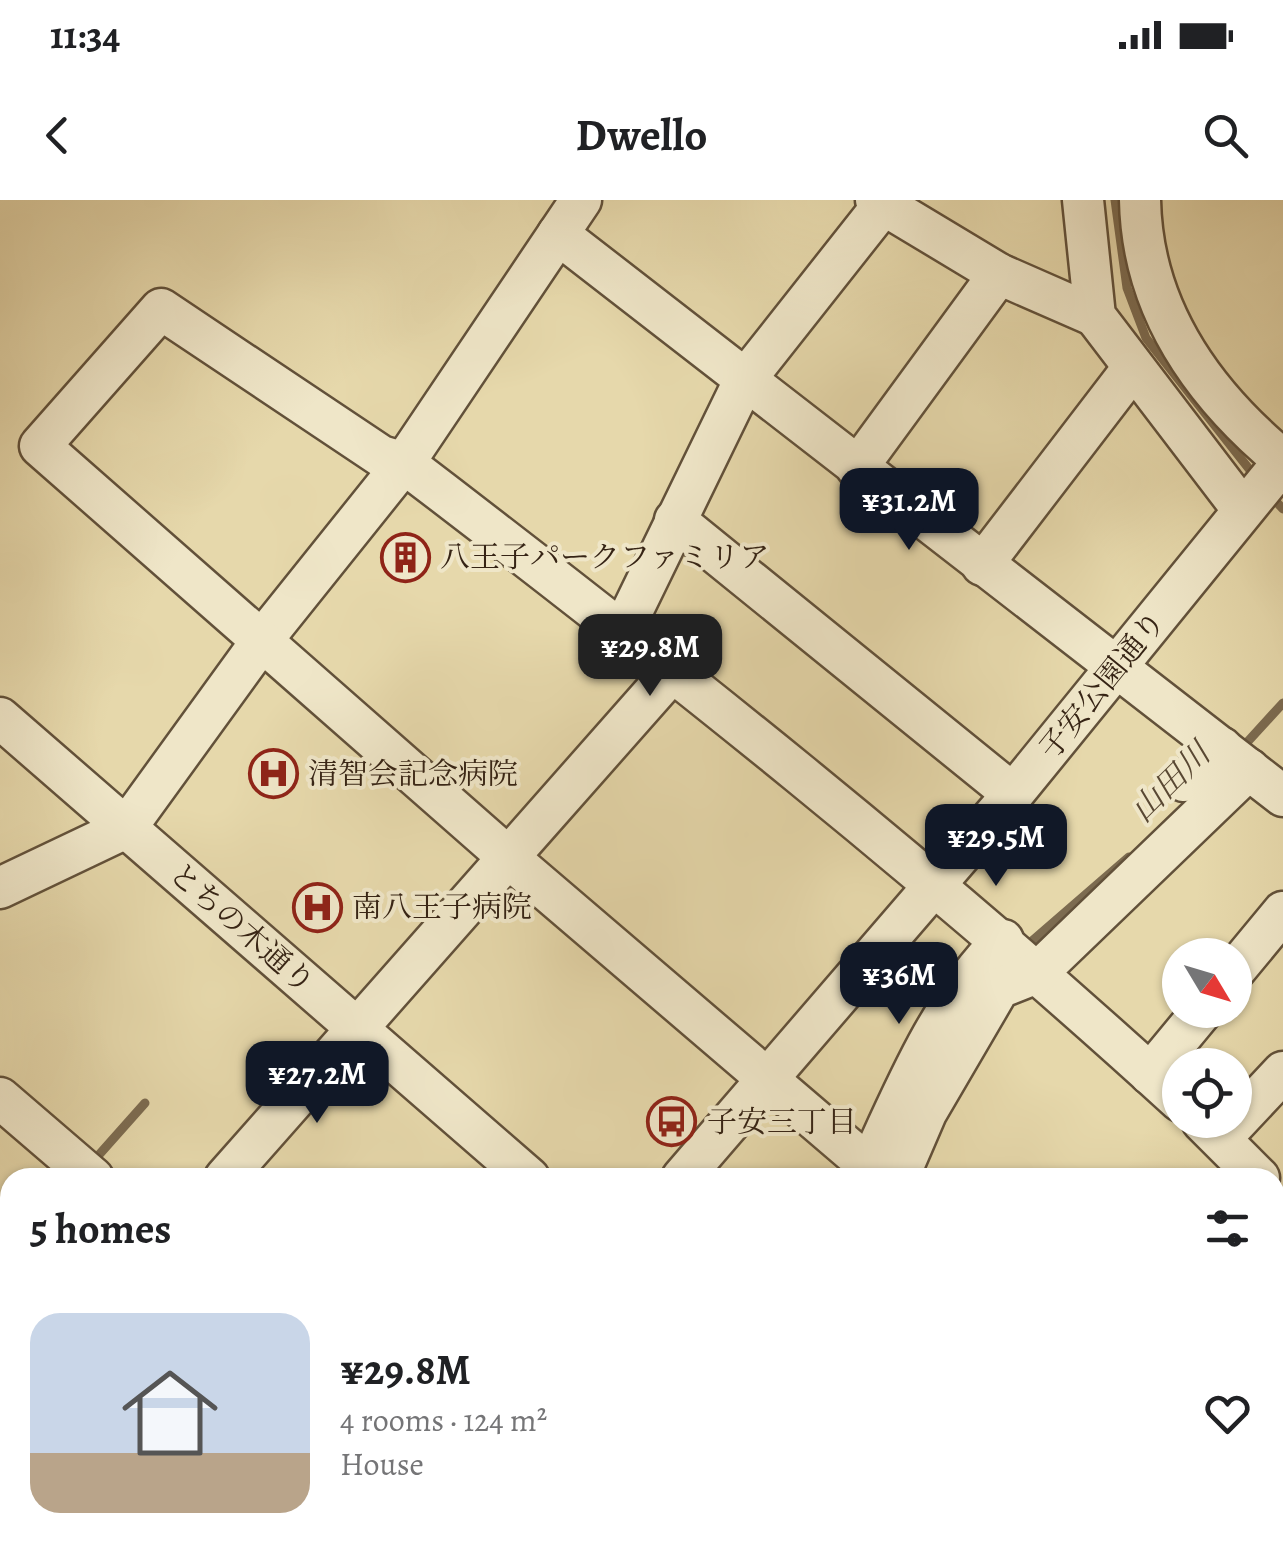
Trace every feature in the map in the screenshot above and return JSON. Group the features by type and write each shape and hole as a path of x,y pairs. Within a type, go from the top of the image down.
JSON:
{"street":[{"path":"0,888 126,828 263,639 404,463 581,200"},
{"path":"1083,200 1094,316"},
{"path":"1140,200 1141,239 1162,314 1184,350 1255,437 1266,482"},
{"path":"623,630 744,381 882,202 999,274 1094,316 1133,368 1266,482"},
{"path":"558,234 1283,796"},
{"path":"857,468 999,274"},
{"path":"870,1168 508,858 40,446 161,309 381,456 404,463 623,630 1019,955 1162,1085"},
{"path":"982,565 1133,368"},
{"name":"子安公園通り","path":"690,1168 936,886 1266,482"},
{"path":"674,520 1013,794"},
{"path":"234,1168 672,672"},
{"name":"とちの木通り","path":"0,718 518,1168"},
{"path":"1184,782 1236,759"},
{"path":"880,1168 946,1012 972,971 1019,955 1236,759"},
{"path":"1252,949 1283,912"},
{"path":"1150,1074 1187,1028"},
{"path":"1225,1154 1283,1072"},
{"path":"0,1098 81,1168"}],"waterway":[{"name":"山田川","path":"1115,200 1127,288 1146,338 1257,479"},
{"name":"山田川","path":"1270,495 1283,509"},
{"name":"山田川","path":"1241,749 1283,703"},
{"name":"山田川","path":"1024,948 1129,857"},
{"path":"97,1157 145,1103"}],"place":[{"name":"八王子パークファミリア","path":"405,557"},
{"name":"清智会記念病院","path":"273,774"},
{"name":"南八王子病院","path":"317,907"},
{"name":"子安三丁目","path":"672,1122"}]}
